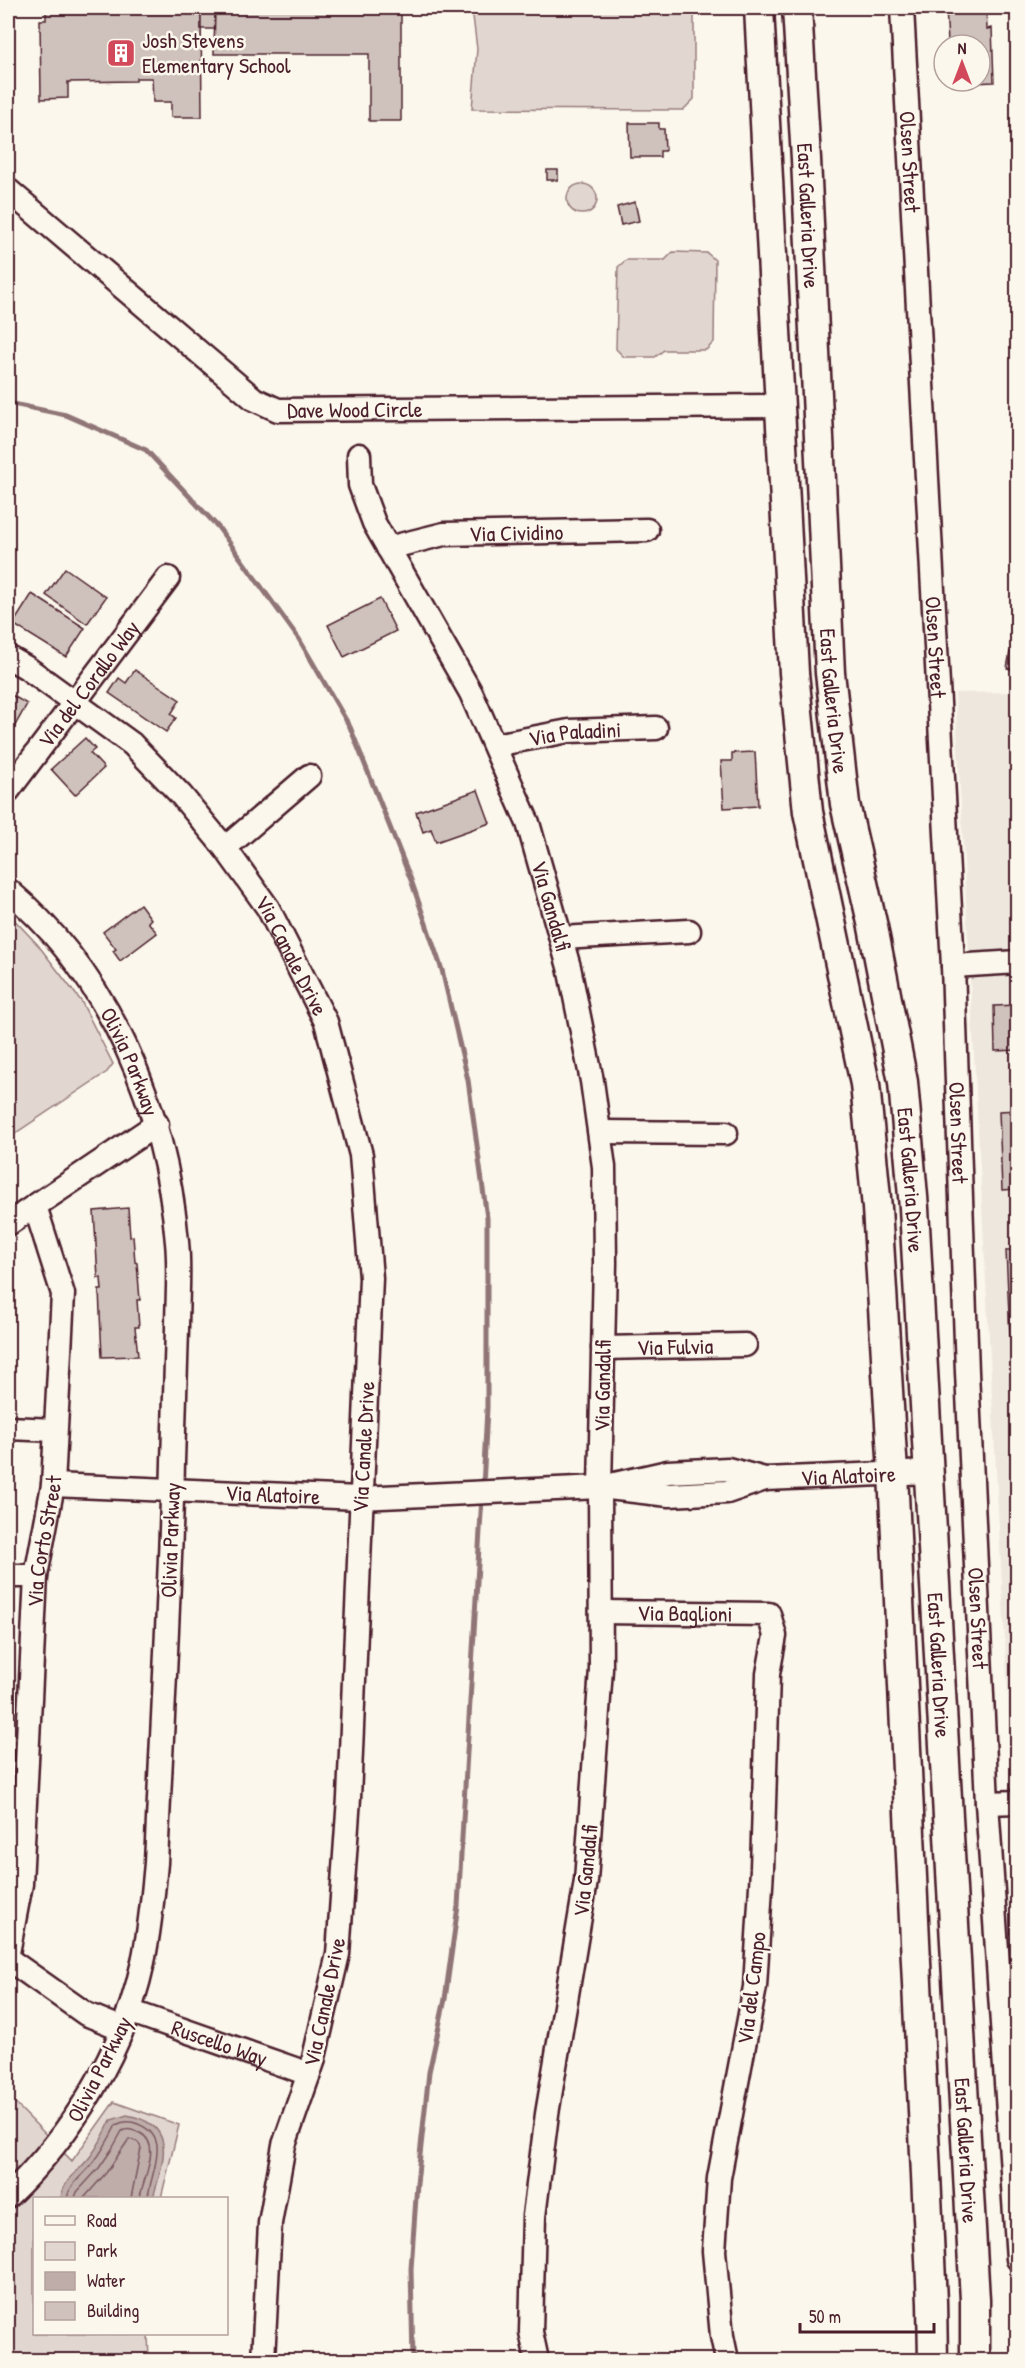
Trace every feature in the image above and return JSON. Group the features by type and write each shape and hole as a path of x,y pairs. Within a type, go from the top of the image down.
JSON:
{"main road":[{"name":"East Galleria Drive","path":"759,8 794,673 808,812 865,1084 876,1208 893,1473 932,2290 933,2361"},
{"name":"East Galleria Drive","path":"796,8 806,159 826,626 845,804 873,927 903,1082 914,1208 975,2288 975,2361"},
{"path":"781,406 802,427 812,602 826,626"}],"street":[{"name":"Olsen Street","path":"902,8 953,966 968,1384 987,1803 1017,2259"},
{"name":"Dave Wood Circle","path":"8,190 254,399 278,410 781,406"},
{"name":"Via Gandalfi","path":"359,455 360,485 374,523 471,693 528,823 569,967 592,1081 604,1167 605,1252 600,1487 601,1669 586,1881 547,2114 534,2216 531,2332 537,2361"},
{"name":"Via Cividino","path":"388,548 444,534 646,530"},
{"name":"Via del Corallo Way","path":"8,791 168,578"},
{"name":"Via Canale Drive","path":"8,657 27,668 132,744 181,795 225,848 268,908 326,1022 361,1155 371,1278 349,1798 338,1954 309,2074 284,2145 270,2223 262,2361"},
{"name":"Via Paladini","path":"495,745 569,731 656,728"},
{"path":"225,848 309,776"},
{"name":"Olivia Parkway","path":"8,890 56,939 82,972 106,1009 127,1050 157,1124 169,1177 178,1252 172,1490 156,1863 151,1919 142,1965 126,2020 93,2089 70,2126 8,2196"},
{"path":"561,938 689,932"},
{"path":"953,966 1017,963"},
{"path":"8,1224 157,1124"},
{"path":"600,1132 726,1133"},
{"name":"Via Corto Street","path":"8,1953 21,1884 36,1576 53,1485 63,1294 35,1206"},
{"name":"Via Fulvia","path":"603,1348 745,1345"},
{"path":"8,1428 55,1430"},
{"name":"Via Alatoire","path":"53,1485 360,1498 600,1487 668,1472 728,1469 765,1479 929,1472"},
{"path":"8,1576 36,1576"},
{"name":"Via Baglioni","path":"601,1612 769,1614"},
{"name":"Via del Campo","path":"727,2361 722,2336 714,2251 719,2178 755,1987 762,1869 768,1674 775,1636 769,1614"},
{"path":"987,1803 1017,1802"},
{"name":"Ruscello Way","path":"8,1959 86,2014 126,2020 309,2074"}],"shaded area":[{"path":"1017,692 1017,1869 955,693"}],"green space":[{"path":"472,8 694,8 694,99 683,110 472,109 477,49"},
{"path":"582,184 593,188 597,199 593,210 582,214 571,210 567,199 571,188"},
{"path":"673,252 707,253 715,260 714,342 706,350 664,350 655,357 624,357 616,349 618,267 626,260 665,260"},
{"path":"8,913 38,945 81,1001 113,1064 107,1072 8,1138"},
{"path":"8,2096 72,2161 114,2102 179,2125 161,2197 33,2197 33,2335 148,2335 149,2360 8,2360"}],"water":[{"path":"127,2115 143,2120 154,2127 161,2136 163,2158 153,2197 61,2197 72,2176 86,2162 102,2139 111,2120"}],"building":[{"name":"Josh Stevens Elementary School","path":"46,8 201,8 202,117 171,117 171,102 153,102 152,78 136,78 136,81 68,82 68,98 41,99 40,20 46,20"},
{"path":"201,8 215,8 215,29 201,29"},
{"path":"215,8 401,8 401,121 369,121 369,54 214,54"},
{"path":"946,8 986,8 987,29 992,28 994,82 992,82 992,33 947,33"},
{"path":"629,123 659,123 659,129 664,129 665,151 660,151 660,157 630,157"},
{"path":"547,170 558,170 558,180 547,180"},
{"path":"635,202 639,221 621,225 617,207"},
{"path":"65,568 106,597 87,624 46,595"},
{"path":"32,594 85,628 66,657 13,624"},
{"path":"380,599 396,631 344,657 328,625"},
{"path":"1010,652 1018,654 1018,671 1007,668"},
{"path":"135,670 180,700 171,714 176,718 166,732 109,693 119,678 126,683"},
{"path":"8,693 27,704 8,738"},
{"path":"85,738 95,749 90,753 104,768 75,795 51,769"},
{"path":"755,752 758,806 724,808 721,761 732,761 732,753"},
{"path":"478,790 490,823 436,842 431,829 423,832 416,812"},
{"path":"140,904 151,919 148,922 157,933 120,961 113,951 116,949 103,932"},
{"path":"1018,1005 1018,1050 995,1051 994,1006"},
{"path":"1018,1110 1018,1189 1002,1190 999,1111"},
{"path":"128,1208 130,1237 133,1236 135,1262 137,1263 140,1300 137,1300 139,1327 135,1327 138,1356 102,1357 99,1290 102,1290 101,1278 98,1278 94,1211"},
{"path":"1006,1250 1018,1250 1018,1335 1010,1336"}],"waterway":[{"path":"8,403 66,415 146,450 218,527 299,639 350,727 411,880 442,970 468,1080 487,1218 487,1408 483,1487"},
{"path":"413,2360 411,2269 417,2183 429,2072 445,1999 458,1906 482,1496"}],"place":[{"name":"Josh Stevens Elementary School","path":"121,53"}]}
